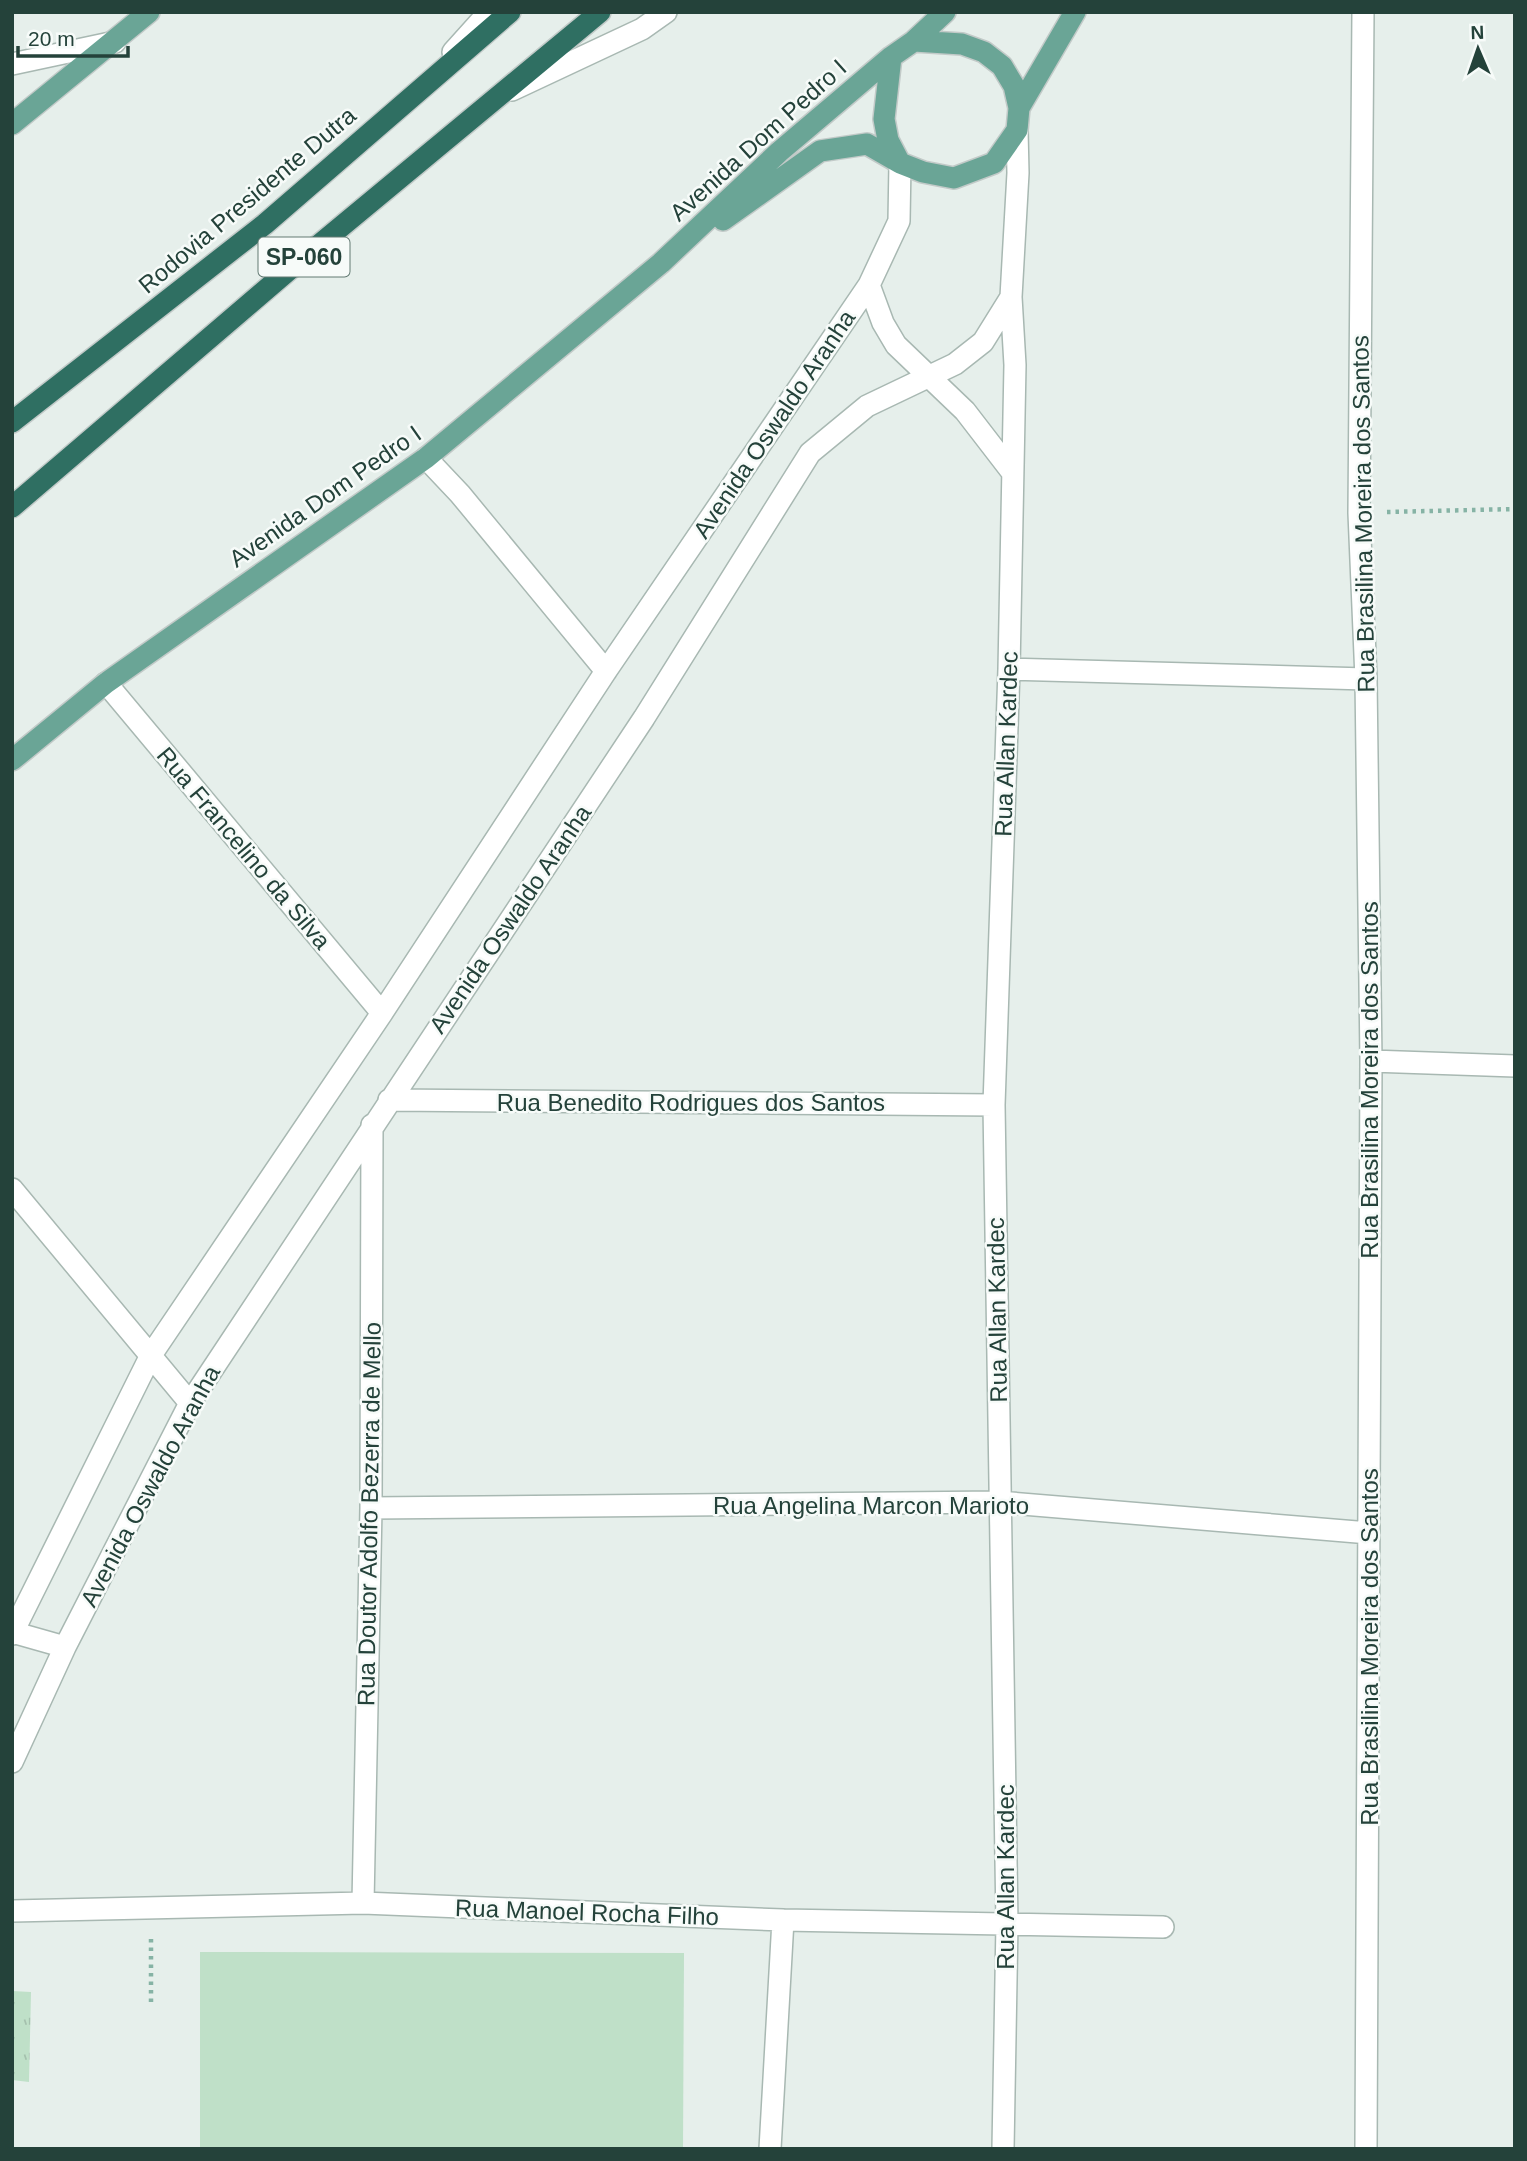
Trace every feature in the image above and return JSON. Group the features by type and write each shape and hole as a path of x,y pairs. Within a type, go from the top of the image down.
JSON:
{"highway":[{"name":"Rodovia Presidente Dutra","path":"12,422 265,224 510,12"},
{"name":"SP-060","path":"12,507 290,269 600,12"}],"main road":[{"path":"12,124 149,12"},
{"path":"914,41 962,44 984,52 1002,66 1014,86 1019,108 1017,130 994,163 954,178 923,172 900,163 888,140 884,119 891,57 914,41 945,12"},
{"path":"1019,108 1075,12"},
{"name":"Avenida Dom Pedro I","path":"12,760 106,683 426,458 661,263 779,152 891,57"},
{"name":"Avenida Dom Pedro I","path":"661,263 820,152 867,144 900,163"}],"street":[{"path":"423,85 489,12"},
{"path":"500,95 642,29 666,12"},
{"name":"Rua Brasilina Moreira dos Santos","path":"1363,12 1359,513 1366,679 1371,1061 1366,2149"},
{"path":"12,64 114,42"},
{"name":"Avenida Oswaldo Aranha","path":"12,1762 65,1647 190,1403 372,1125 645,718 810,453 867,406 954,364 983,342 1011,297 1018,173 1017,130"},
{"name":"Avenida Oswaldo Aranha","path":"13,1632 151,1355 382,1013 606,671 869,285 899,221 900,163"},
{"path":"869,285 883,323 897,345 965,411 1012,472"},
{"name":"Rua Allan Kardec","path":"1003,2149 1007,1923 994,1105 1009,669 1015,365 1011,297"},
{"path":"426,458 460,494 606,671"},
{"path":"1009,669 1366,679"},
{"name":"Rua Francelino da Silva","path":"106,683 382,1013"},
{"path":"1371,1061 1515,1066"},
{"name":"Rua Benedito Rodrigues dos Santos","path":"389,1100 994,1105"},
{"name":"Rua Doutor Adolfo Bezerra de Mello","path":"363,1903 370,1508 372,1125"},
{"path":"12,1189 190,1403"},
{"name":"Rua Angelina Marcon Marioto","path":"370,1508 999,1502 1370,1533"},
{"path":"13,1632 65,1647"},
{"name":"Rua Manoel Rocha Filho","path":"12,1911 363,1903 783,1920 1163,1927"},
{"path":"769,2149 783,1920"}],"path":[{"path":"1359,513 1515,509"},
{"path":"151,2002 152,1907"}],"green space":[{"path":"200,1952 684,1953 683,2149 200,2149"},
{"path":"12,1991 31,1992 29,2082 12,2080"}]}
